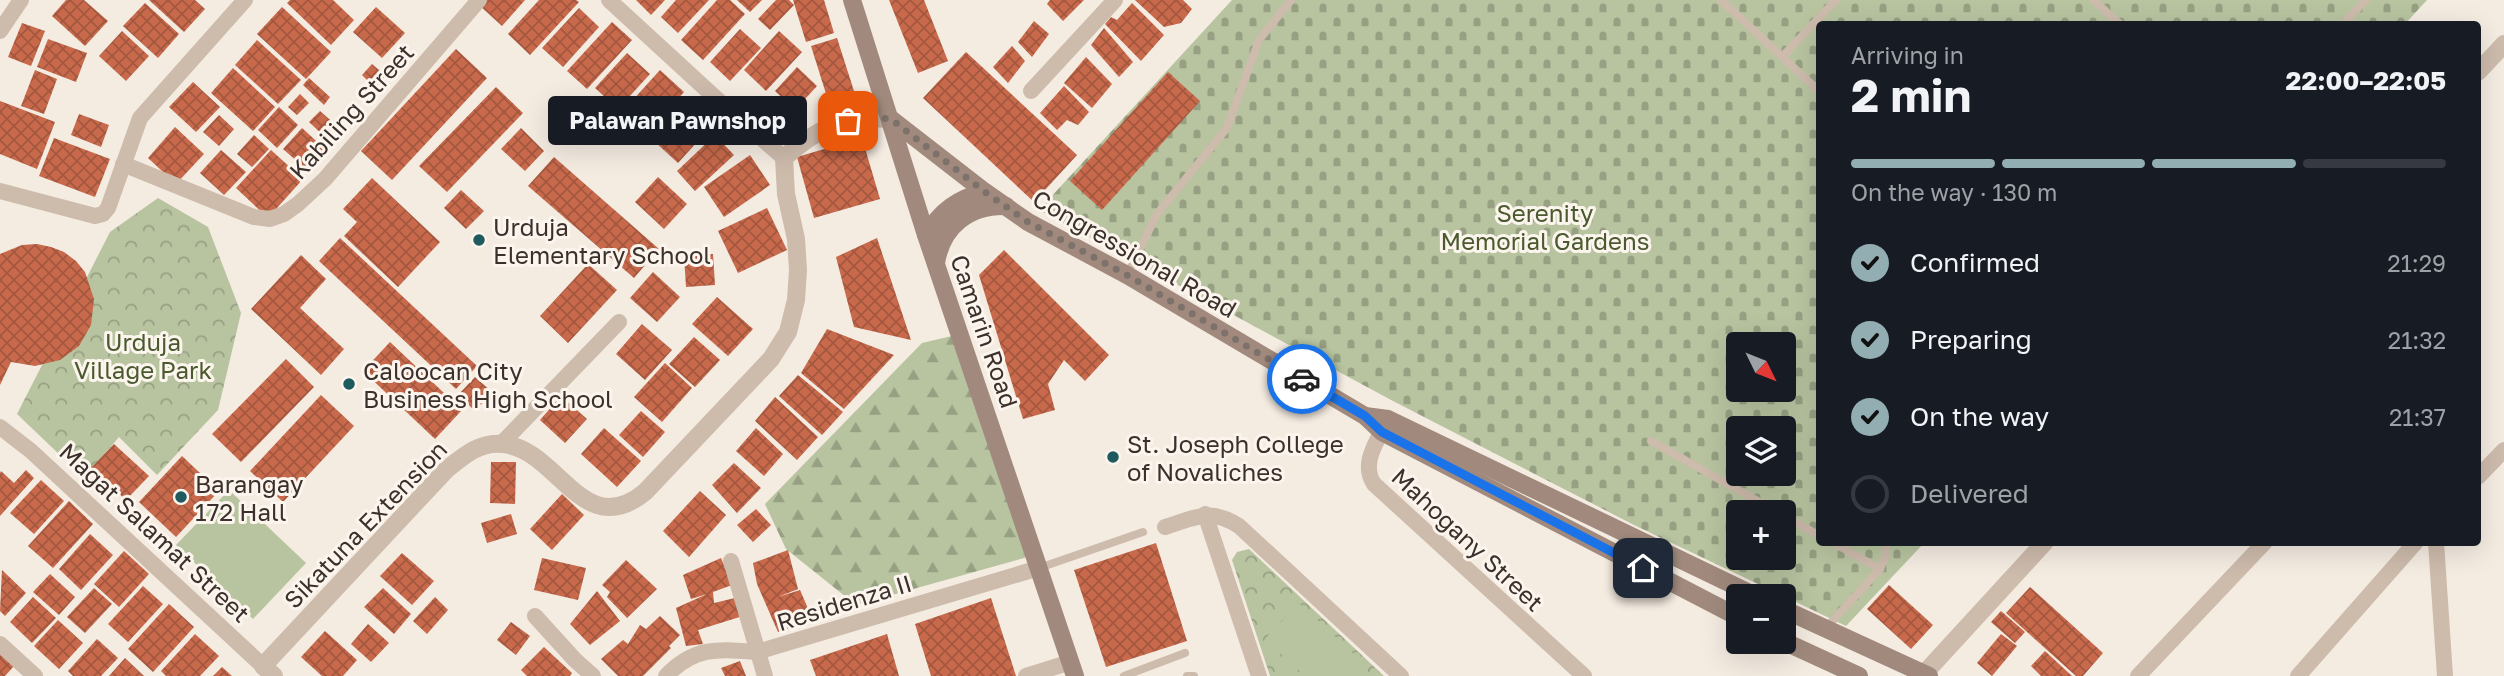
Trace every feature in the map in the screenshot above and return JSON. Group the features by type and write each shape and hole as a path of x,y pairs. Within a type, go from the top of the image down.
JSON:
{"main road":[{"name":"Camarin Road","path":"852,0 926,235 1073,669"},
{"name":"Congressional Road","path":"891,119 1028,222 1127,275 1365,416 1730,584"},
{"path":"926,235 942,213 952,205 985,192"},
{"path":"936,263 942,241 955,222 979,208 1006,206"},
{"name":"Congressional Road","path":"1385,425 1726,610"},
{"path":"1796,615 1925,675"},
{"path":"1796,647 1860,676"}],"street":[{"path":"0,31 21,0"},
{"path":"0,191 95,216 103,214 108,208 140,118 245,0"},
{"name":"Kabiling Street","path":"123,164 254,217 270,219 284,214 298,204 344,158 479,0"},
{"path":"609,0 784,158 786,194 796,239 798,270 796,300 788,332 771,359 645,492 633,502 617,508 601,507 584,499 530,454 502,443 619,322"},
{"path":"1031,91 1115,0"},
{"path":"2481,69 2504,44"},
{"path":"784,158 805,138 831,126 864,117 891,119"},
{"name":"Mahogany Street","path":"1385,425 1368,462 1369,477 1374,484 1584,676"},
{"name":"Magat Salamat Street","path":"0,427 31,451 269,671"},
{"name":"Sikatuna Extension","path":"269,671 446,470 464,455 483,446 502,443"},
{"path":"2481,474 2504,450"},
{"path":"1165,527 1205,514 1223,516 1238,526 1401,676"},
{"path":"1205,514 1259,676"},
{"path":"1925,675 2041,546"},
{"path":"2138,676 2261,546"},
{"path":"2298,676 2412,546"},
{"path":"2436,546 2445,676"},
{"path":"731,561 765,676"},
{"name":"Residenza II","path":"666,676 680,662 700,652 722,649 757,652 1039,568"},
{"path":"535,616 593,676"},
{"path":"0,644 35,676"},
{"path":"1026,676 1073,669"}],"lane":[{"path":"1127,275 1157,214 1227,128 1259,40 1291,0"},
{"path":"1721,0 1816,88"},
{"path":"1816,21 1836,0"},
{"path":"2093,0 2117,21"},
{"path":"2346,21 2366,0"},
{"path":"1782,57 1816,21"},
{"path":"1650,441 1756,500"},
{"path":"1796,522 1816,534"},
{"path":"1039,568 1143,532"},
{"path":"1839,546 1880,569"},
{"path":"1825,629 1880,569 1886,546"},
{"path":"1124,676 1185,653"},
{"path":"1187,676 1194,676"}],"green space":[{"name":"Serenity Memorial Gardens","path":"1232,0 2427,0 2408,21 1816,21 1816,546 1921,546 1846,626 1796,602 1796,584 1758,584 1728,570 1796,570 1796,500 1726,500 1726,569 1634,525 1393,401 1039,210"},
{"name":"Urduja Village Park","path":"158,198 208,227 241,313 218,410 157,475 119,437 84,478 17,414 110,232"},
{"path":"956,335 1031,556 856,605 786,549 765,504 922,343"},
{"path":"229,490 306,563 253,619 176,545"},
{"path":"1249,549 1384,676 1270,676 1232,560 1237,552"},
{"path":"1299,603 1358,658 1341,676 1305,676 1265,639"}],"building":[{"path":"66,0 84,0 108,21 85,46 52,16"},
{"path":"149,0 195,0 205,9 184,32"},
{"path":"290,0 333,0 354,20 331,45 287,3"},
{"path":"484,0 525,0 502,26 479,5"},
{"path":"539,0 579,2 530,55 508,34"},
{"path":"636,0 665,0 651,15"},
{"path":"676,0 709,0 678,33 661,17"},
{"path":"717,0 730,0 745,14 703,60 681,40"},
{"path":"737,0 762,0 750,12"},
{"path":"776,0 789,0 794,5 770,30 758,19"},
{"path":"793,0 824,0 834,33 806,42"},
{"path":"889,0 924,0 948,61 918,73"},
{"path":"1050,0 1084,0 1063,21 1047,4"},
{"path":"1135,0 1183,0 1192,9 1181,23 1164,27"},
{"path":"145,3 179,34 158,58 123,26"},
{"path":"1132,3 1164,35 1141,61 1105,24 1111,17 1117,20"},
{"path":"282,7 331,52 306,79 257,34"},
{"path":"376,7 405,33 382,58 353,32"},
{"path":"579,8 599,27 563,67 542,48"},
{"path":"1034,21 1049,34 1032,57 1018,42"},
{"path":"612,22 632,40 587,89 567,71"},
{"path":"22,23 45,31 31,66 8,57"},
{"path":"1104,28 1133,62 1119,77 1091,45"},
{"path":"740,29 761,48 730,81 710,62"},
{"path":"122,31 149,56 126,81 99,56"},
{"path":"779,31 802,52 766,91 744,70"},
{"path":"837,38 854,91 828,100 811,46"},
{"path":"48,39 87,53 76,82 37,67"},
{"path":"257,40 301,80 278,104 235,65"},
{"path":"1012,46 1025,61 1008,83 993,67"},
{"path":"456,49 487,78 392,180 361,151"},
{"path":"966,52 1077,155 1034,202 923,98"},
{"path":"627,53 650,74 618,109 595,88"},
{"path":"1086,57 1112,84 1092,108 1064,83"},
{"path":"372,64 386,76 375,88 362,75"},
{"path":"797,67 817,86 795,110 775,91"},
{"path":"233,68 275,107 253,131 211,93"},
{"path":"35,70 57,79 44,114 21,106"},
{"path":"660,70 684,92 646,134 622,112"},
{"path":"1168,72 1200,101 1102,210 1070,181"},
{"path":"309,78 330,97 324,105 303,85"},
{"path":"193,82 220,107 196,132 169,107"},
{"path":"1064,86 1089,112 1078,125 1067,120 1057,130 1040,113"},
{"path":"496,87 523,113 447,192 419,166"},
{"path":"300,94 309,103 297,115 288,107"},
{"path":"696,98 718,119 678,163 655,142"},
{"path":"0,101 55,122 37,169 0,154"},
{"path":"279,107 298,125 277,148 258,130"},
{"path":"320,111 337,126 326,138 309,122"},
{"path":"79,114 109,125 101,147 71,135"},
{"path":"219,115 234,129 219,146 203,132"},
{"path":"175,127 204,154 176,184 148,158"},
{"path":"302,128 325,149 307,170 283,149"},
{"path":"521,128 544,151 525,171 501,149"},
{"path":"254,135 269,149 252,167 237,154"},
{"path":"715,135 734,155 695,191 677,171"},
{"path":"54,138 110,159 95,197 39,176"},
{"path":"862,138 880,199 814,218 797,157"},
{"path":"221,150 246,172 224,195 200,173"},
{"path":"271,150 303,179 268,218 236,188"},
{"path":"750,155 770,185 724,217 704,187"},
{"path":"554,157 659,249 634,278 528,186"},
{"path":"658,177 687,204 664,229 635,202"},
{"path":"372,178 440,242 398,287 344,236 357,222 343,209"},
{"path":"461,190 484,211 466,229 444,208"},
{"path":"767,208 787,250 738,273 718,231"},
{"path":"340,238 477,366 456,389 319,261"},
{"path":"877,238 911,340 854,327 836,257"},
{"path":"37,244 64,252 85,272 94,299 91,325 79,346 60,360 35,366 11,362 0,385 0,254 22,245"},
{"path":"1004,250 1109,355 1085,381 1064,360 1048,384 1055,410 1023,419 979,275"},
{"path":"713,254 715,285 686,287 684,256"},
{"path":"301,255 326,279 300,308 344,349 321,375 251,309"},
{"path":"588,264 617,290 568,343 540,316"},
{"path":"653,272 680,297 657,322 630,298"},
{"path":"717,297 753,329 728,356 692,324"},
{"path":"642,324 672,350 645,380 616,354"},
{"path":"827,329 894,355 844,409 801,373"},
{"path":"694,337 720,360 695,387 669,364"},
{"path":"390,342 462,410 435,439 363,371"},
{"path":"286,359 314,387 241,462 212,434"},
{"path":"665,363 692,388 662,422 634,397"},
{"path":"798,375 843,412 822,435 779,396"},
{"path":"475,377 492,392 475,411 458,395"},
{"path":"321,395 354,426 283,502 250,471"},
{"path":"561,396 587,419 565,443 540,420"},
{"path":"775,397 818,437 797,460 755,421"},
{"path":"641,411 665,432 643,457 619,435"},
{"path":"604,428 641,461 617,487 581,454"},
{"path":"756,428 783,454 764,476 736,451"},
{"path":"114,444 149,476 126,500 91,468"},
{"path":"182,456 219,491 176,537 139,502"},
{"path":"491,462 516,462 515,504 490,503"},
{"path":"734,463 761,488 737,513 712,485"},
{"path":"26,470 34,478 0,516 1,471 14,483"},
{"path":"41,480 64,501 34,534 10,513"},
{"path":"700,491 726,515 689,557 663,531"},
{"path":"562,494 584,515 552,550 530,529"},
{"path":"69,501 93,524 53,568 28,546"},
{"path":"756,509 771,525 753,542 737,525"},
{"path":"511,514 517,534 487,543 481,523"},
{"path":"90,534 113,555 81,590 59,569"},
{"path":"1156,543 1187,641 1106,667 1074,570"},
{"path":"788,550 798,589 778,597 800,590 813,620 778,632 757,584 753,563"},
{"path":"124,551 149,574 119,607 94,584"},
{"path":"402,553 434,581 412,605 380,576"},
{"path":"542,558 586,568 578,600 534,590"},
{"path":"721,558 732,585 713,592 714,603 739,597 746,615 698,630 703,644 686,646 676,608 707,594 691,599 683,575"},
{"path":"626,560 657,589 627,618 607,597 610,592 602,585"},
{"path":"2,570 26,593 5,616 0,611"},
{"path":"50,574 75,597 59,615 33,592"},
{"path":"1889,585 1933,625 1911,649 1867,609"},
{"path":"143,586 163,604 128,642 108,624"},
{"path":"2030,587 2103,653 2083,676 2076,676 2006,613"},
{"path":"94,588 112,604 85,633 67,617"},
{"path":"383,588 411,614 394,634 364,607"},
{"path":"597,591 620,621 590,645 570,624"},
{"path":"33,597 56,618 32,643 10,622"},
{"path":"435,597 448,610 427,634 413,621"},
{"path":"991,598 1016,676 931,676 915,624"},
{"path":"169,604 194,627 153,672 128,649"},
{"path":"2001,611 2025,632 2015,643 1991,622"},
{"path":"660,616 680,635 669,646 671,648 643,676 618,676 601,659 623,640 628,644 640,625 646,629"},
{"path":"58,620 83,643 59,669 34,646"},
{"path":"511,622 530,636 516,655 497,640"},
{"path":"368,624 389,643 371,662 351,644"},
{"path":"325,631 357,660 343,676 322,676 301,657"},
{"path":"195,634 219,656 200,676 166,676 161,671"},
{"path":"887,634 899,676 816,676 810,660"},
{"path":"2001,634 2017,646 1992,676 1977,663"},
{"path":"97,639 118,658 101,676 73,676 68,671"},
{"path":"544,647 572,673 570,676 527,676 521,670"},
{"path":"2045,651 2072,676 2041,676 2031,666"},
{"path":"0,654 14,666 5,676 0,676"},
{"path":"125,658 144,676 109,676"},
{"path":"740,661 746,676 725,676 721,668"},
{"path":"222,667 232,676 213,676"}],"way so far":[{"path":"848,121 864,117 891,119 1028,222 1127,275 1302,379"}],"place":[{"name":"Palawan Pawnshop","path":"848,121"},
{"name":"Urduja Elementary School","path":"479,240"},
{"name":"Caloocan City Business High School","path":"349,384"},
{"name":"St. Joseph College of Novaliches","path":"1113,457"},
{"name":"Barangay 172 Hall","path":"181,497"}],"route":[{"path":"1302,379 1365,416 1382,432 1643,568"}]}
